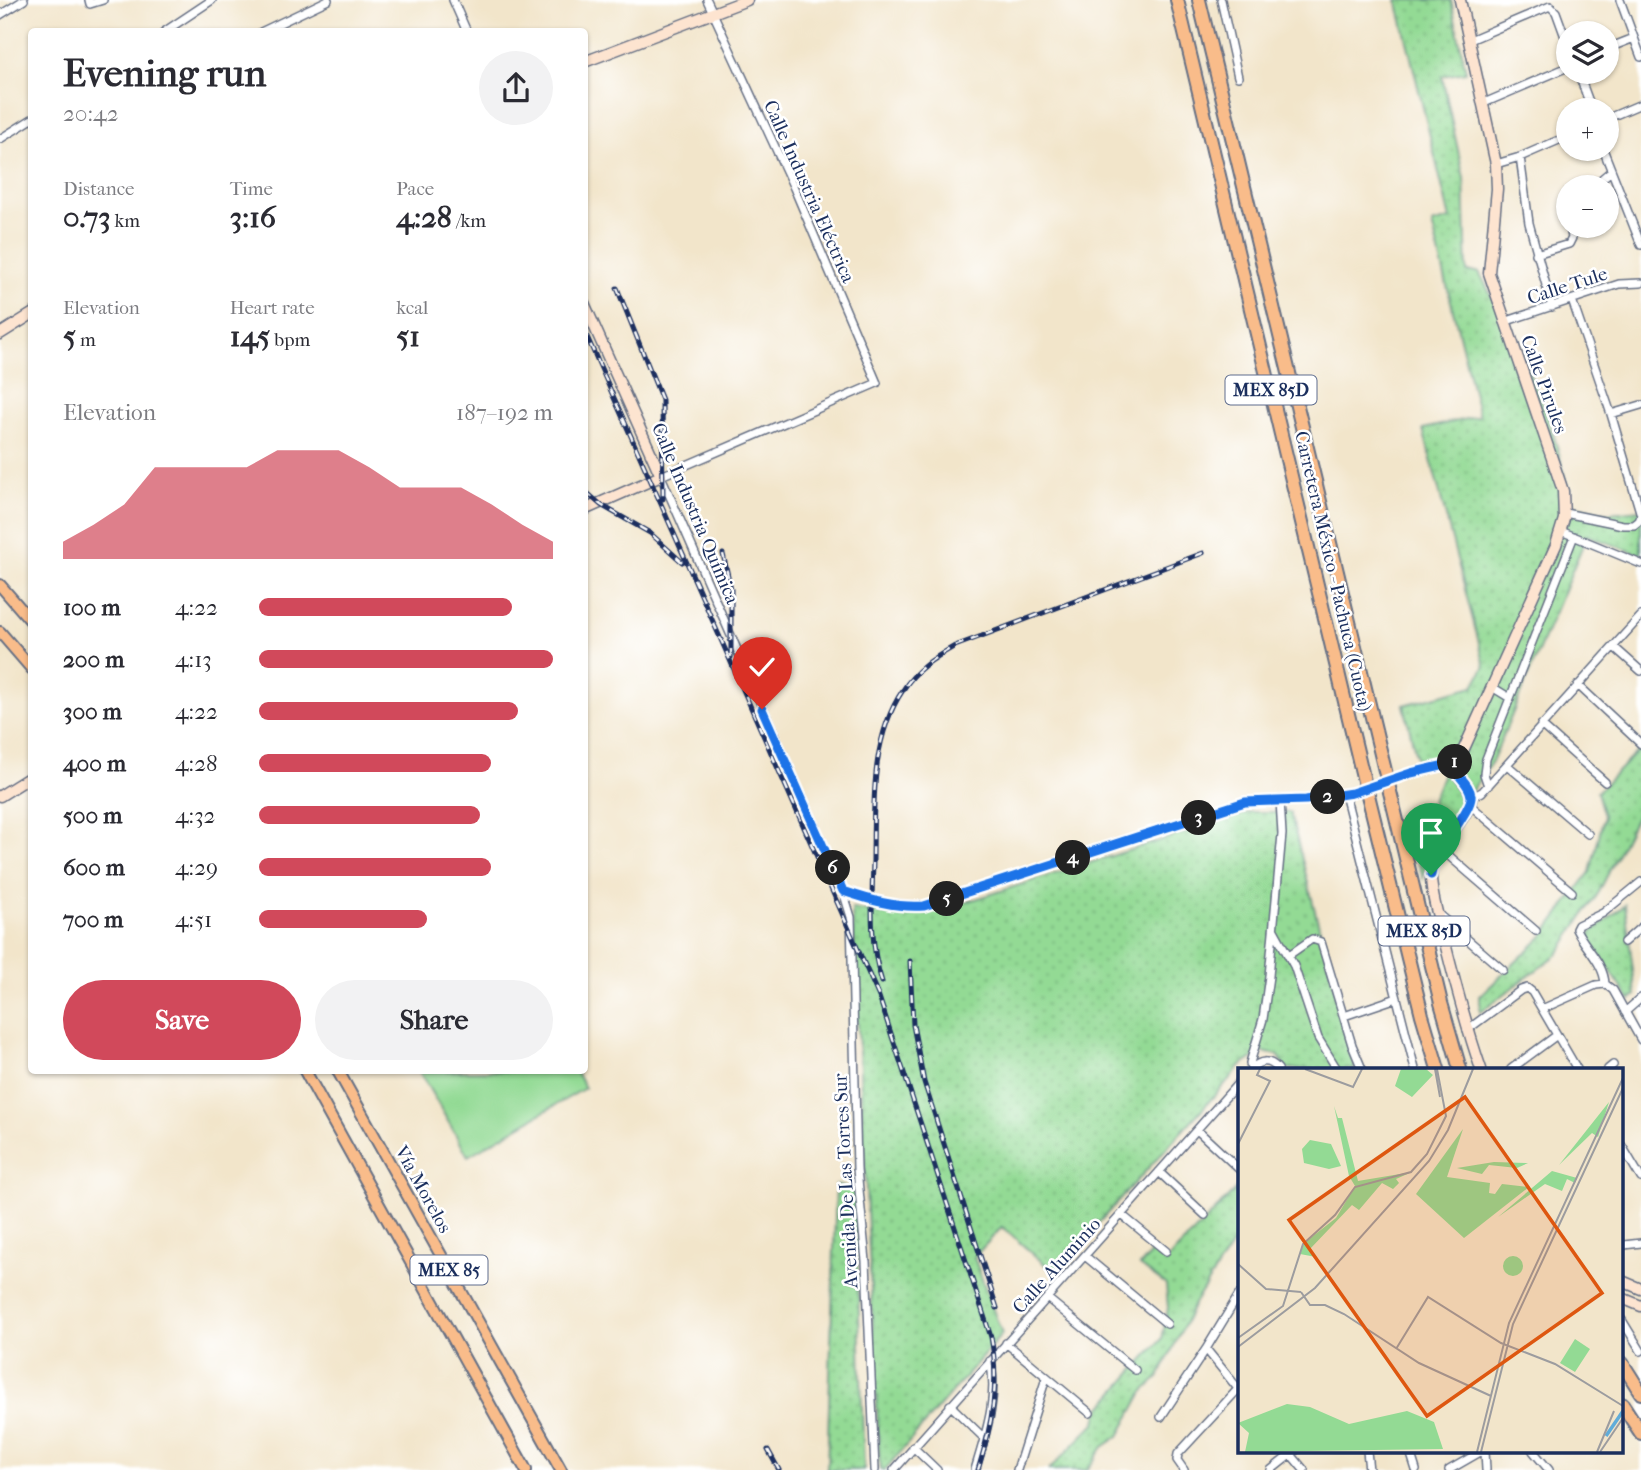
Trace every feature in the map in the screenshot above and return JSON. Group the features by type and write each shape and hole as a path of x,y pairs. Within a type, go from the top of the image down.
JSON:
{"highway":[{"name":"Carretera México - Pachuca (Cuota)","path":"1177,0 1364,781 1422,1016 1438,1068"},
{"name":"Carretera México - Pachuca (Cuota)","path":"1199,0 1441,1003 1460,1068"},
{"path":"1624,1366 1641,1393"},
{"path":"1624,1407 1641,1433"}],"main road":[{"path":"0,585 28,617"},
{"path":"0,632 28,664"},
{"name":"MEX 85","path":"307,1074 526,1470"},
{"name":"Vía Morelos","path":"340,1074 561,1470"}],"street":[{"path":"0,15 24,0"},
{"path":"90,2 103,0"},
{"path":"170,28 212,0"},
{"path":"269,28 328,0"},
{"path":"453,0 465,28"},
{"name":"Calle Industria Eléctrica","path":"661,477 877,383 794,188 707,0"},
{"path":"588,61 747,0"},
{"path":"1221,0 1238,76"},
{"name":"Calle Pirules","path":"1458,762 1561,531 1564,513 1564,498 1556,469 1504,321 1489,267 1497,189 1496,164 1460,0"},
{"path":"1620,0 1641,58"},
{"path":"1470,40 1547,6 1553,7 1559,21"},
{"path":"1619,44 1634,38"},
{"path":"1484,103 1556,72"},
{"path":"1619,113 1641,104"},
{"path":"0,139 28,122"},
{"path":"1496,164 1556,141"},
{"path":"1520,157 1529,223 1552,307"},
{"path":"1607,161 1641,244"},
{"path":"1606,175 1611,171"},
{"path":"1536,254 1569,244 1572,238"},
{"name":"Calle Tule","path":"1504,321 1619,284 1641,283"},
{"path":"1564,513 1629,525 1639,521 1641,515 1611,414 1572,300"},
{"name":"Calle Industria Química","path":"588,312 843,891"},
{"path":"0,334 28,316"},
{"path":"1611,414 1641,405"},
{"path":"588,508 661,477"},
{"path":"1561,531 1641,564"},
{"path":"1488,786 1484,774 1486,759 1574,536"},
{"path":"1481,1068 1467,1030 1437,914 1431,875 1441,849 1471,801 1488,786 1641,616"},
{"path":"1614,647 1641,671"},
{"path":"1578,685 1641,744"},
{"path":"1492,687 1510,698"},
{"path":"1541,725 1605,782"},
{"path":"843,891 887,904 924,906 1245,802 1306,800 1345,794 1411,773 1458,762 1457,773 1468,787 1471,801 1572,892"},
{"path":"1507,765 1588,834"},
{"path":"0,796 28,778"},
{"path":"1345,794 1415,1068"},
{"path":"1251,1068 1263,1018 1274,930 1282,834 1280,800"},
{"path":"1441,849 1536,931"},
{"path":"1605,984 1604,970 1583,944 1576,928 1591,917 1603,913 1641,882"},
{"name":"Avenida De Las Torres Sur","path":"843,891 853,937 857,1169 866,1261 875,1470"},
{"path":"1437,914 1503,970"},
{"path":"1624,942 1641,927"},
{"path":"1274,930 1289,955 1318,1038 1337,1068"},
{"path":"1289,955 1312,939 1323,944 1343,1016 1362,1068"},
{"path":"1542,1009 1596,985 1605,984 1613,990 1641,1040"},
{"path":"1467,1030 1527,988 1532,992 1576,1068"},
{"path":"1343,1016 1397,998"},
{"path":"1625,1012 1641,999"},
{"path":"1512,1068 1557,1035"},
{"path":"1252,1068 1259,1062 1269,1062 1277,1068"},
{"name":"Calle Aluminio","path":"894,1470 1238,1083"},
{"path":"1197,1130 1238,1168"},
{"path":"1624,1149 1641,1178"},
{"path":"1159,1172 1205,1215"},
{"path":"1122,1215 1166,1251"},
{"path":"1085,1256 1167,1324"},
{"path":"1624,1282 1641,1289"},
{"path":"1161,1417 1238,1296"},
{"path":"1047,1298 1135,1370"},
{"path":"1624,1299 1641,1306"},
{"path":"1624,1323 1641,1350"},
{"path":"1006,1343 1090,1413"},
{"path":"1206,1349 1238,1387"},
{"path":"975,1470 993,1390 990,1361"},
{"path":"1017,1470 1046,1378"},
{"path":"1184,1470 1177,1461 1181,1450 1238,1391"},
{"path":"950,1405 984,1438"},
{"path":"913,1447 937,1470"},
{"path":"1271,1470 1292,1452 1304,1470"},
{"path":"1367,1452 1369,1470"},
{"path":"1410,1452 1416,1470"},
{"path":"1449,1470 1481,1452"},
{"path":"1483,1452 1486,1470"},
{"path":"1534,1452 1549,1470"},
{"path":"1471,1470 1472,1458"}],"green space":[{"path":"1397,0 1451,0 1466,72 1442,76 1464,178 1467,272 1479,272 1534,384 1556,443 1569,504 1608,513 1641,510 1641,555 1587,535 1493,760 1433,847 1423,878 1414,846 1451,753 1417,760 1404,705 1474,686 1485,666 1423,429 1479,416 1432,224 1450,219"},
{"path":"1641,748 1641,807 1599,892 1558,954 1480,1012 1480,996 1542,937 1590,872 1604,816 1597,792"},
{"path":"1250,812 1290,812 1355,1068 1284,1068 1278,1055 1262,1052 1242,1065 1054,1272 1002,1227 974,1257 1002,1334 885,1470 880,1470 852,909 903,917 944,909"},
{"path":"1625,905 1636,995 1630,1000 1587,936"},
{"path":"421,1074 577,1074 585,1088 468,1156"},
{"path":"836,1185 855,1191 864,1470 827,1470"},
{"path":"1238,1187 1238,1235 1194,1304 1159,1377 1143,1392 1119,1436 1103,1447 1087,1470 1049,1470 1096,1422 1099,1410 1162,1339 1168,1308 1166,1285 1140,1266 1152,1252 1166,1261"}],"railway":[{"path":"617,288 662,400 663,499"},
{"path":"588,339 879,997 991,1337 995,1388 987,1437 978,1470"},
{"path":"588,494 601,505 650,533 682,562"},
{"path":"882,982 872,922 876,772 879,751 892,709 908,683 926,665 955,646 1203,553"},
{"path":"723,554 731,589 731,657"},
{"path":"910,961 913,1025 924,1082 997,1308"},
{"path":"768,1450 779,1470"}],"route":[{"path":"762,709 843,891 881,903 912,907 933,904 1245,802 1306,800 1352,793 1411,773 1458,762 1458,776 1468,787 1472,800 1441,849 1431,875"}]}
